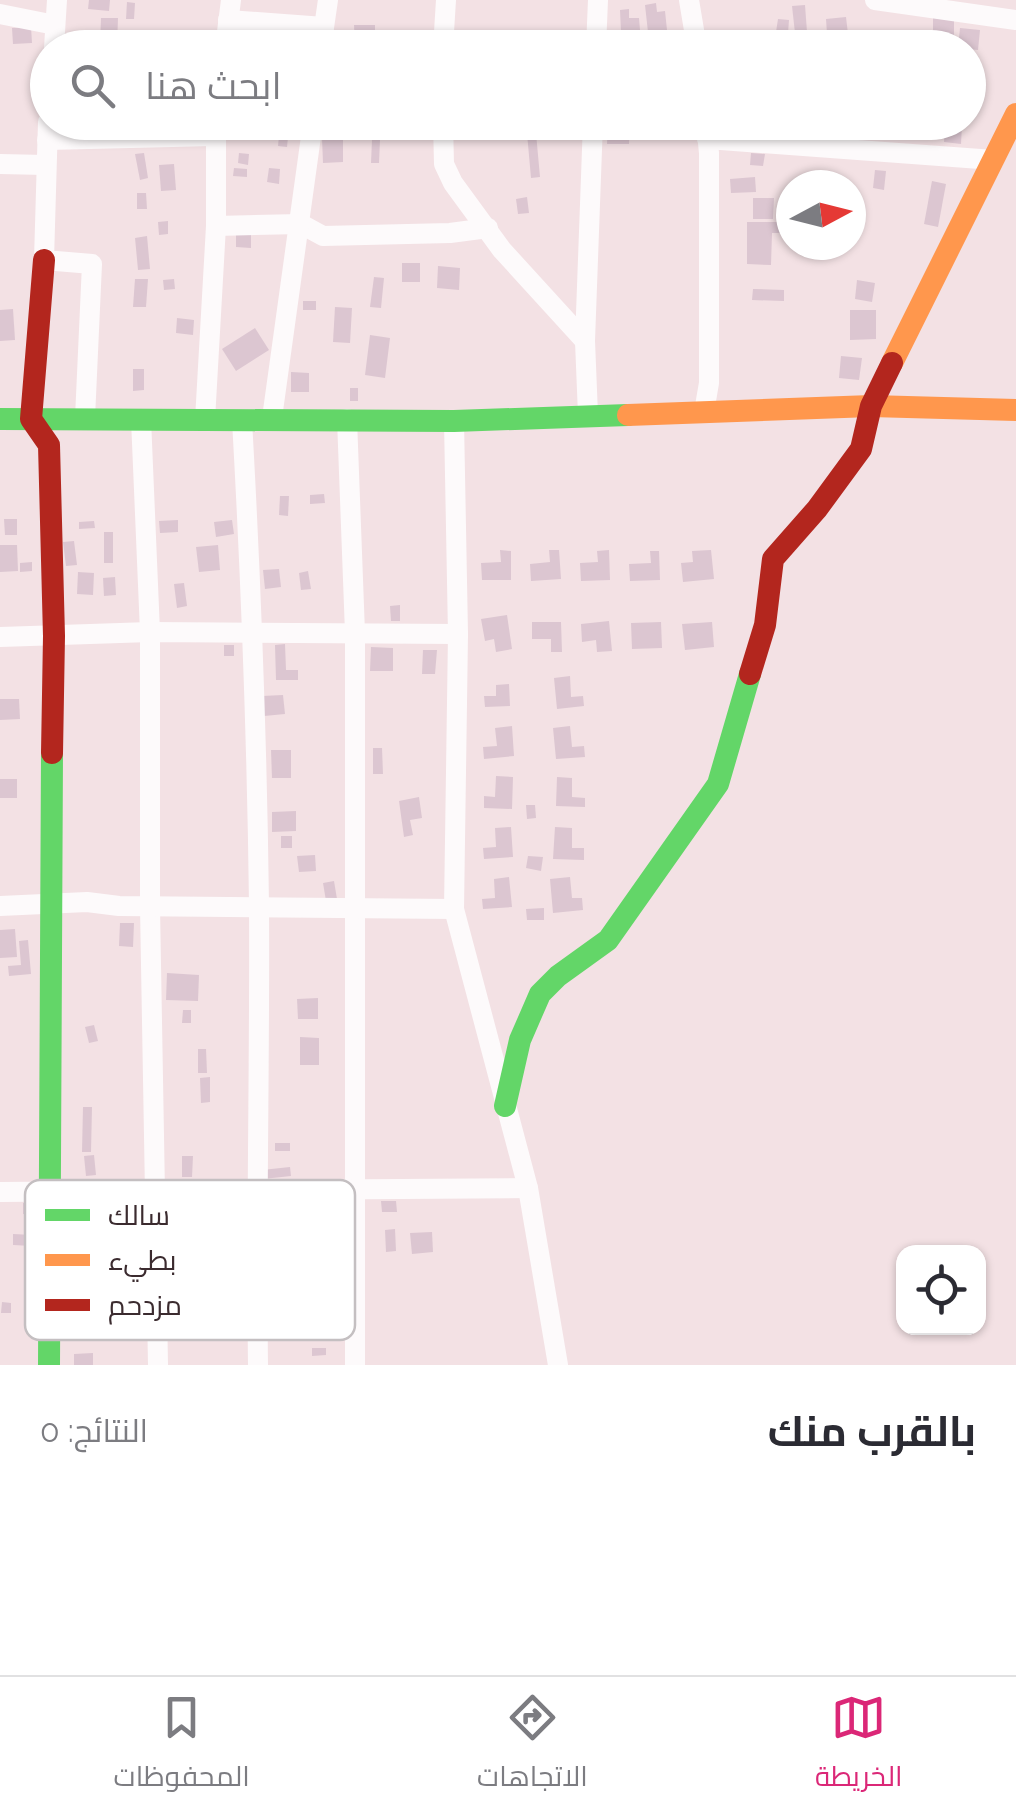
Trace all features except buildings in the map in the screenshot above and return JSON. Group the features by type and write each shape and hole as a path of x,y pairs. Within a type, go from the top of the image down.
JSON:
{"street":[{"path":"55,30 57,0"},
{"path":"323,30 328,0"},
{"path":"444,30 446,0"},
{"path":"597,30 598,0"},
{"path":"688,0 694,30"},
{"path":"874,0 1016,20"},
{"path":"230,10 298,30"},
{"path":"0,14 55,25"},
{"path":"506,1106 524,1027 540,994 608,940 718,784 765,625 773,558 817,509 861,449 871,406 1016,114"},
{"path":"46,140 44,260 31,418 49,445 54,636 49,906 51,1180"},
{"path":"205,420 216,226 215,140"},
{"path":"272,418 311,140"},
{"path":"443,140 444,164 453,184 502,250 585,341"},
{"path":"588,415 585,341 592,140"},
{"path":"704,412 709,382 707,140"},
{"path":"796,140 994,160"},
{"path":"0,164 45,165"},
{"path":"216,226 301,224 323,236 450,234 488,228"},
{"path":"44,260 92,264 85,418"},
{"path":"0,419 454,421 871,406 1016,410"},
{"path":"141,419 150,632 156,1180"},
{"path":"348,419 356,633 355,1365"},
{"path":"242,420 254,632 259,908 256,1180"},
{"path":"454,421 458,634 454,909 528,1188 558,1365"},
{"path":"0,637 150,632 458,634"},
{"path":"0,906 87,902 454,909"},
{"path":"356,1190 528,1188"},
{"path":"48,1340 48,1365"},
{"path":"158,1340 158,1365"},
{"path":"258,1340 258,1365"}],"traffic: fast":[{"path":"0,419 454,421 628,415"},
{"path":"505,1106 520,1040 540,994 608,940 718,784 750,674"},
{"path":"50,1180 52,753"},
{"path":"49,1340 49,1365"}],"traffic: slow":[{"path":"892,363 1016,114"},
{"path":"628,415 871,406 1016,410"}],"traffic: jam":[{"path":"44,260 31,419 49,445 54,636 52,753"},
{"path":"750,674 765,625 773,559 817,509 861,449 871,406 892,363"}]}
